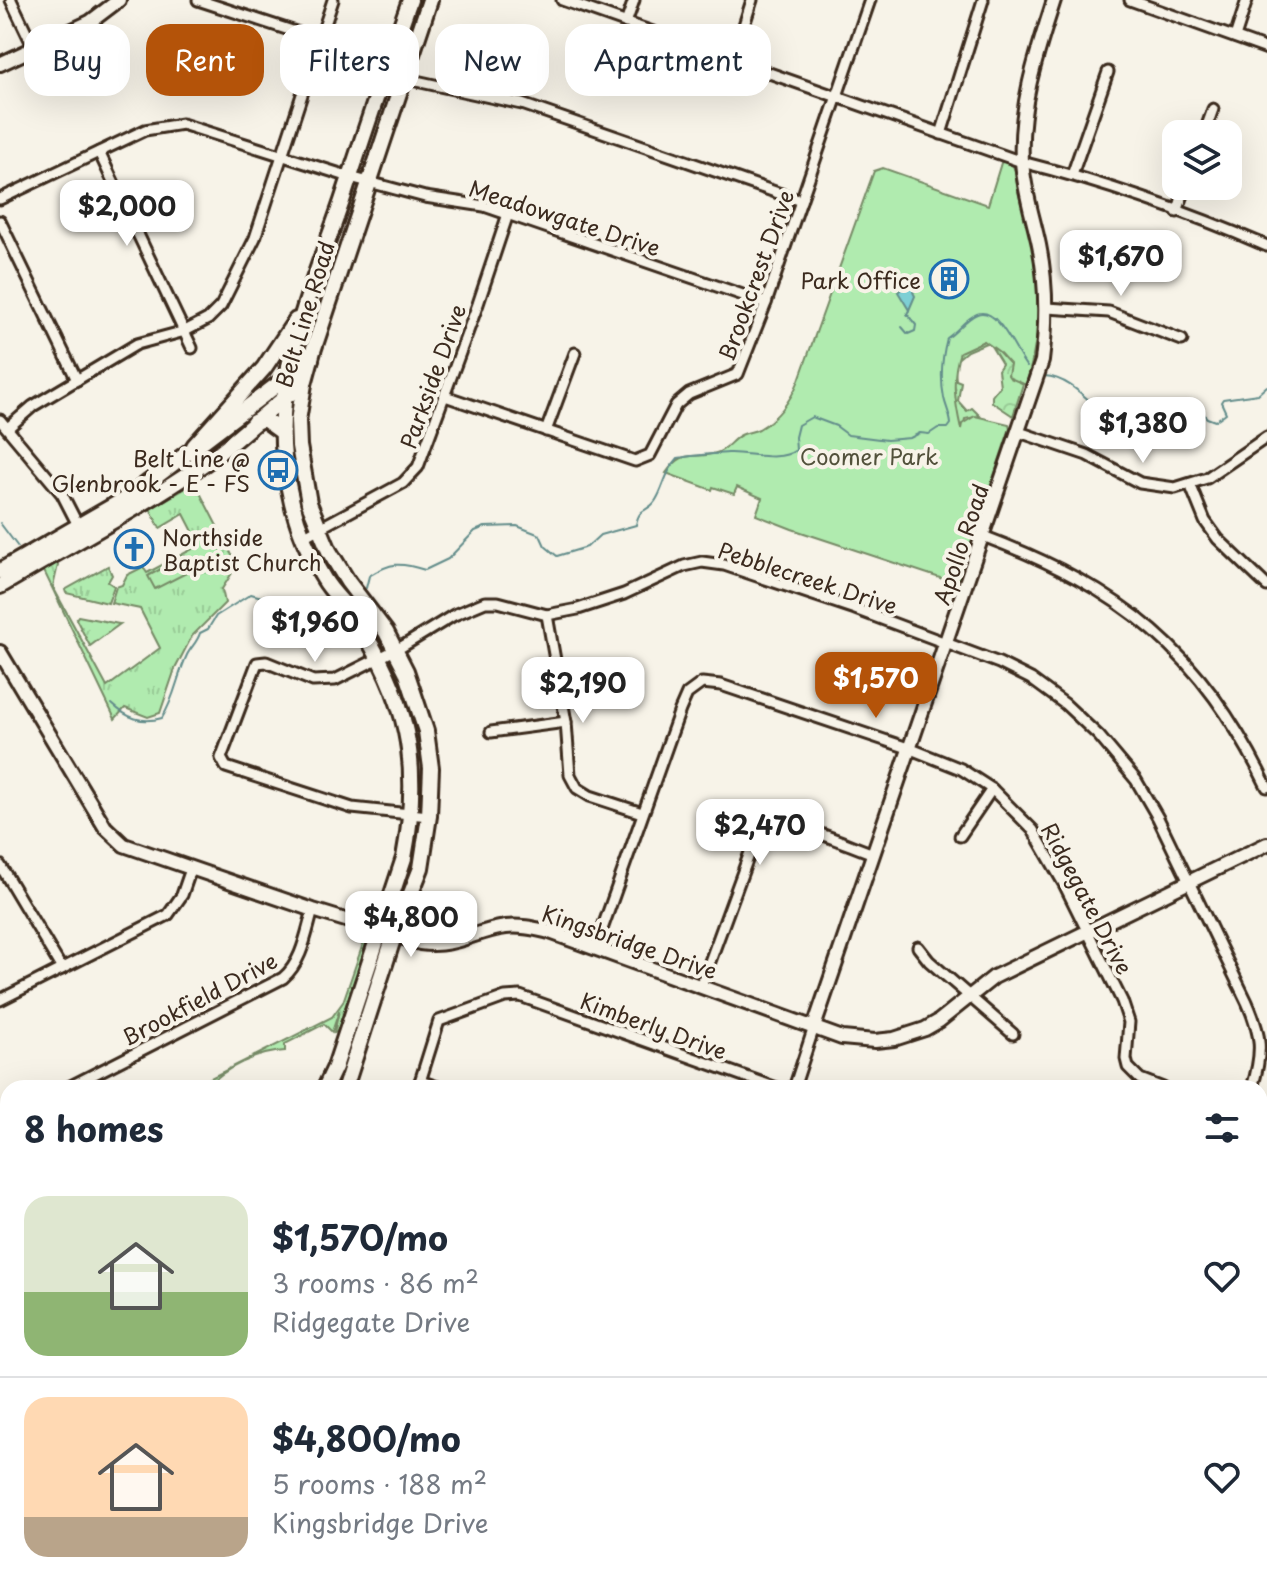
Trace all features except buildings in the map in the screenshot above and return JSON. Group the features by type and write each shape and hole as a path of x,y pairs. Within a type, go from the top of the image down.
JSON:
{"main road":[{"name":"Belt Line Road","path":"402,24 410,0"},
{"name":"Belt Line Road","path":"419,33 430,0"},
{"name":"Belt Line Road","path":"347,1080 404,858 413,773 408,735 380,658 352,613 325,581 303,537 289,490 282,432 282,399 306,307 377,96"},
{"name":"Belt Line Road","path":"329,1080 386,934 421,868 429,816 431,777 426,731 414,693 386,632 348,582 318,529 309,503 299,446 298,421 311,359 398,96"},
{"path":"194,446 264,368 306,307"},
{"path":"0,586 82,532 311,359"},
{"path":"0,571 82,532 203,464 304,384"},
{"path":"254,422 264,419 282,432"}],"street":[{"path":"11,0 24,27"},
{"path":"86,24 119,0"},
{"path":"198,0 280,27"},
{"path":"325,24 333,0"},
{"path":"562,0 629,24"},
{"path":"626,23 634,0"},
{"path":"744,24 752,0"},
{"name":"Brookcrest Drive","path":"445,396 635,461 650,455 676,405 689,394 738,374 766,303 870,0"},
{"path":"941,134 983,0"},
{"name":"Apollo Road","path":"797,1080 1042,361 1047,308 1039,243 1028,206 1022,162 1022,115 1035,59 1054,0"},
{"path":"1130,0 1267,49"},
{"path":"1235,37 1247,0"},
{"path":"0,64 24,53"},
{"path":"1072,175 1108,72"},
{"path":"771,73 1022,162 1072,175 1267,246"},
{"path":"419,82 522,104 801,201"},
{"path":"9,427 33,406 137,344 185,331 208,319 221,306 255,238 301,96"},
{"path":"1209,120 1213,109"},
{"name":"Meadowgate Drive","path":"0,199 145,130 182,124 350,177 508,214 766,303"},
{"path":"99,152 192,348"},
{"path":"1177,212 1181,200"},
{"name":"Parkside Drive","path":"303,537 403,483 418,467 508,214"},
{"path":"0,221 77,380"},
{"path":"1047,308 1109,312 1182,340"},
{"path":"546,431 575,353"},
{"path":"0,420 9,427 62,494 82,532"},
{"path":"1019,432 1087,455 1140,483 1175,488 1207,478 1267,437"},
{"path":"1190,484 1205,521 1218,539 1266,584"},
{"path":"983,536 1083,580 1150,628 1182,657 1228,716 1267,787"},
{"name":"Pebblecreek Drive","path":"411,813 352,808 226,767 221,758 257,663 266,662 313,681 324,682 350,674 454,615 485,602 498,602 547,615 624,594 684,566 702,562 724,565 855,609 999,663 1031,679 1084,721 1136,780 1158,818 1259,1030 1261,1056 1254,1080"},
{"path":"547,615 566,722 570,775 577,788 590,796 642,813"},
{"name":"Kingsbridge Drive","path":"0,652 4,668 105,827 124,845 386,934 436,945 465,940 484,931 508,926 531,927 842,1038 894,1039 911,1034 939,1021 994,977 1267,844"},
{"name":"Ridgegate Drive","path":"595,949 687,694 702,683 721,685 911,749 961,769 992,789 1033,830 1060,874 1129,1022 1126,1059 1128,1067 1143,1080"},
{"path":"491,732 566,722"},
{"path":"960,836 992,789"},
{"path":"411,813 429,816"},
{"path":"701,986 760,825 768,821 791,825 874,854"},
{"path":"0,865 62,969"},
{"path":"0,1000 168,915 182,895 191,869"},
{"name":"Brookfield Drive","path":"86,1080 283,978 294,968 313,910"},
{"path":"918,947 929,961 1013,1034"},
{"name":"Kimberly Drive","path":"420,1080 439,1021 505,997 520,996 755,1080"}],"green space":[{"name":"Coomer Park","path":"1004,161 1015,171 1034,250 1039,284 1037,335 1026,385 1010,378 1010,364 984,341 960,352 955,390 961,429 962,424 975,416 1009,424 1010,428 958,584 756,515 762,498 737,487 734,494 713,487 712,490 666,473 678,460 720,452 743,434 759,429 772,420 788,401 799,380 874,171 883,168 988,205"},
{"path":"985,318 996,327 1027,371 1013,416 992,402 992,396 1000,386 998,370 1002,364 991,346 996,336 982,332 986,343 967,351 954,362 956,380 961,382 958,401 967,411 972,408 980,416 965,419 964,427 967,430 941,444 883,465 880,455 876,456 870,450 870,444 923,439 949,431 954,425 945,393 948,346 968,333 969,324"},
{"path":"195,483 237,565 222,589 225,603 192,636 175,669 160,713 148,717 125,708 115,719 44,571 57,563 53,587 107,687 160,648 140,609 111,603 116,587 122,585 127,575 143,567 147,573 200,545 184,514 160,528 150,509"},
{"path":"185,556 192,570 155,589 148,576"},
{"path":"108,566 112,575 108,582 114,586 108,603 66,593 65,590"},
{"path":"78,616 120,624 90,646 76,619"},
{"path":"366,935 368,941 337,1032 334,1033 339,1011 332,1032 324,1024 285,1044 285,1051 244,1061 332,1017 343,1002"},
{"path":"239,1064 215,1080 207,1080"}],"water":[{"path":"909,281 915,296 909,310 898,292"}],"waterway":[{"path":"902,327 908,334 915,331 916,325 907,314 909,310"},
{"path":"366,588 369,576 384,568 402,565 425,570 448,559 475,531 485,527 517,526 540,535 545,546 557,556 587,547 600,535 636,525 639,515 656,500 678,458 728,453 789,454 796,450 798,425 812,417 836,426 848,435 887,440 910,438 920,433 929,434 938,428 948,428 951,424 942,375 947,338 977,314 985,313 999,324 1027,367"},
{"path":"1044,376 1072,386 1123,427 1155,435 1167,415 1179,409 1201,411 1215,421 1226,413 1221,402 1223,399 1258,394 1267,386"},
{"path":"0,523 18,547"},
{"path":"112,704 135,718 162,718 187,655 200,633 208,629 216,616 251,594 276,601 300,600 319,613 333,609"}],"place":[{"name":"Park Office","path":"949,279"},
{"name":"Belt Line @ Glenbrook - E - FS","path":"278,470"},
{"name":"Northside Baptist Church","path":"134,549"}]}
